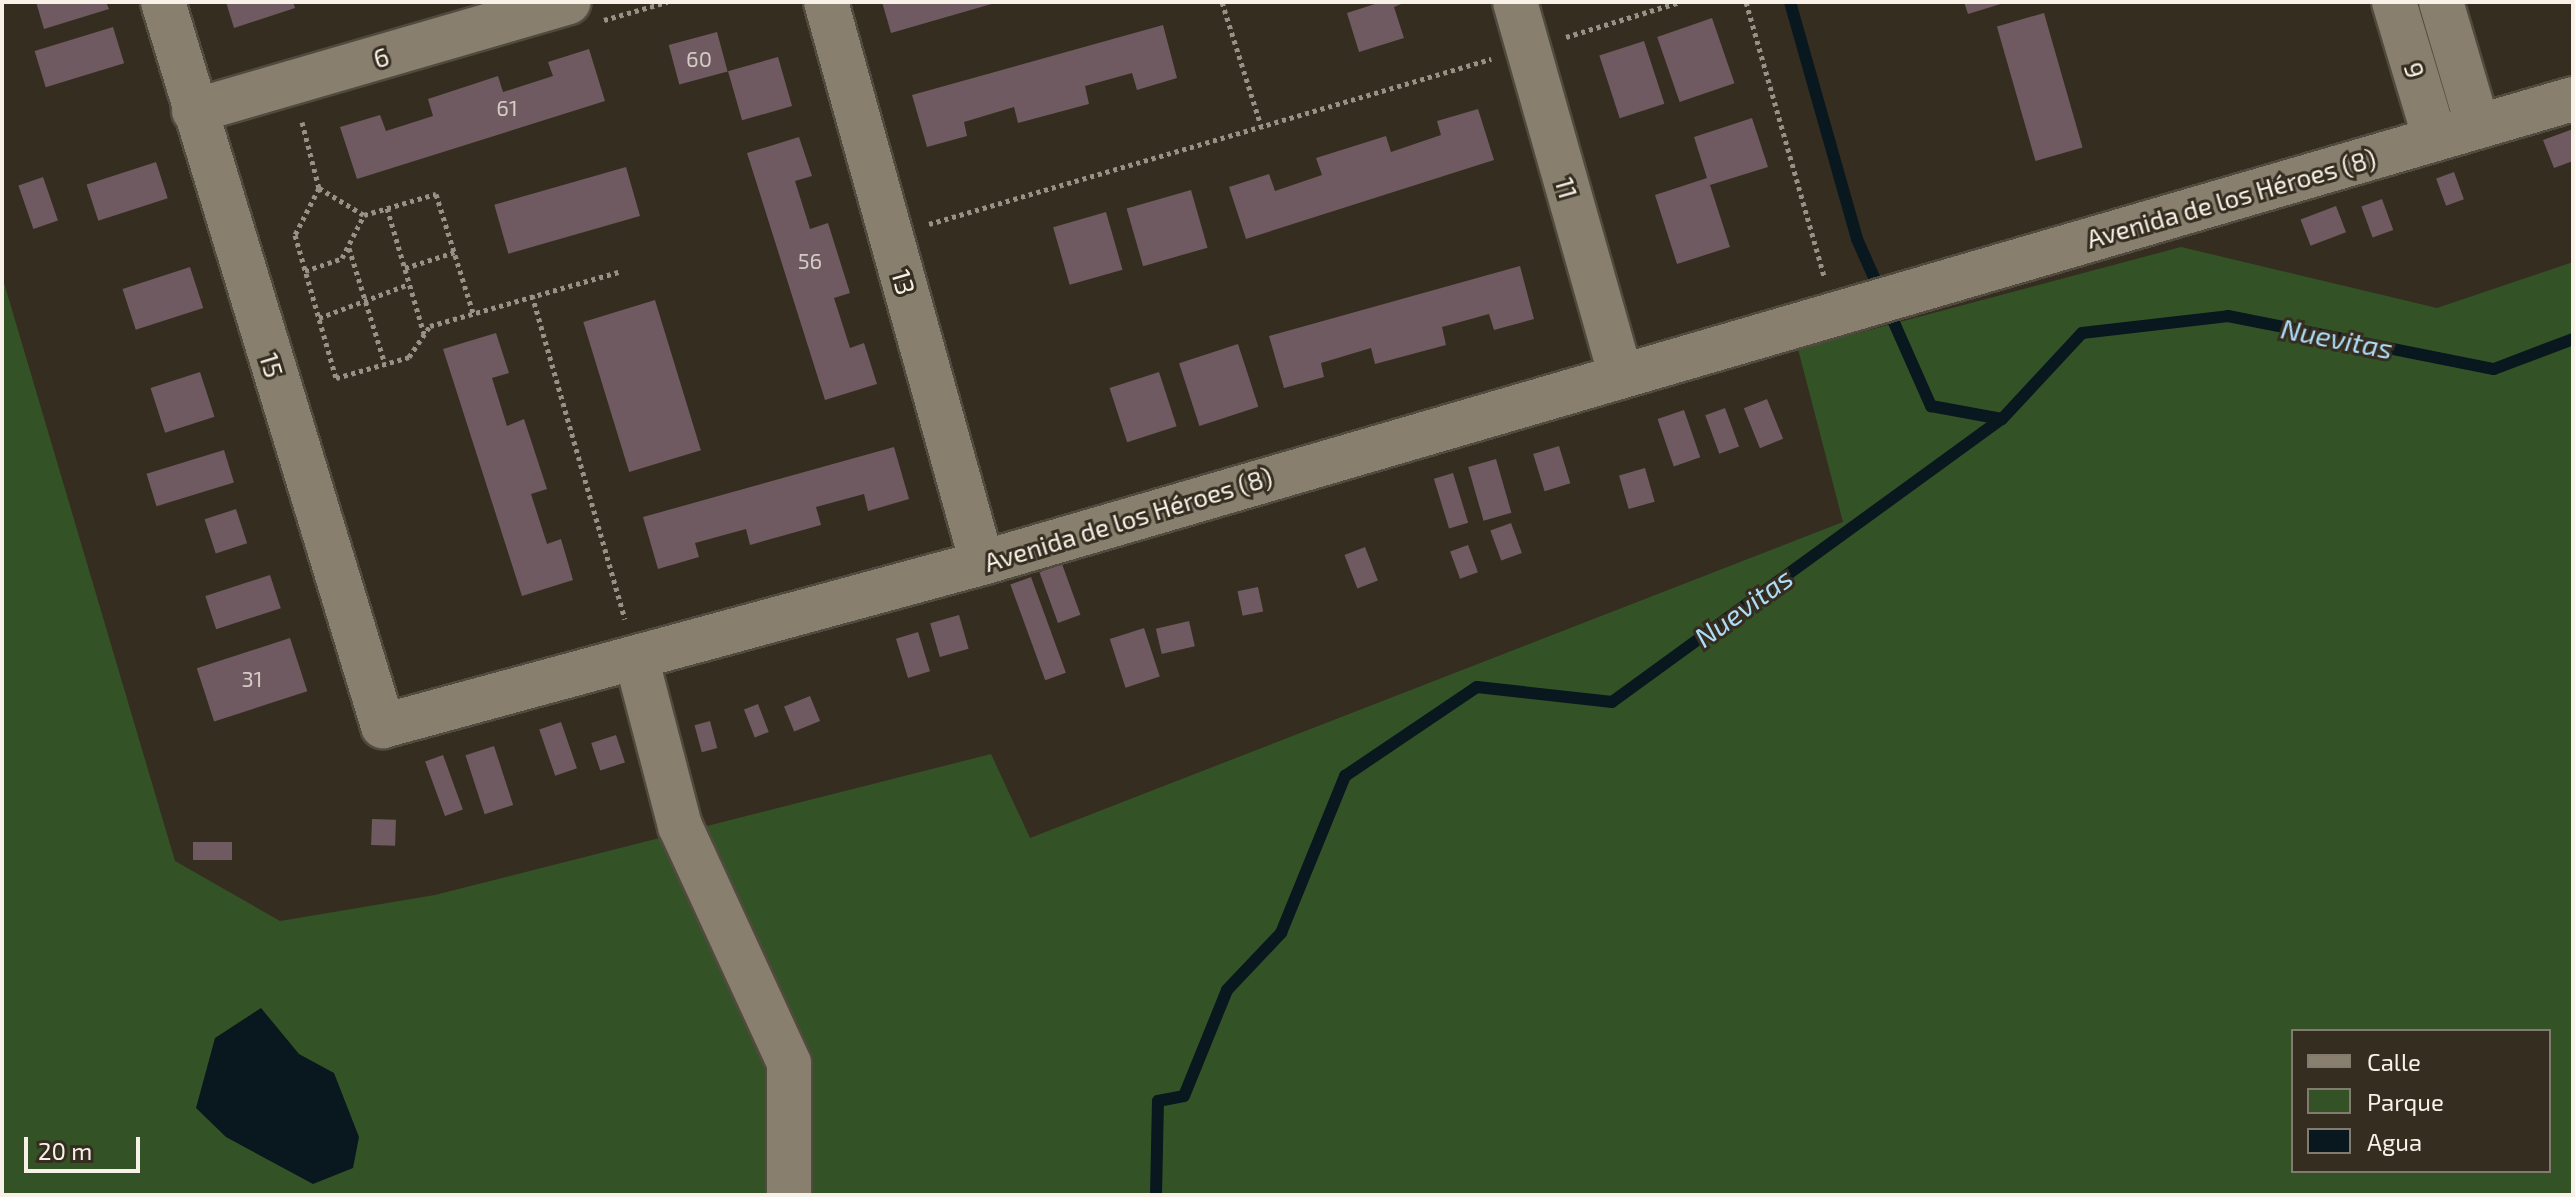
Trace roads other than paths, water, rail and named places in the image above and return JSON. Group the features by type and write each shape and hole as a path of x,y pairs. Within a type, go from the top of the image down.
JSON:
{"street":[{"name":"15","path":"163,2 383,726"},
{"name":"6","path":"194,111 568,2"},
{"name":"13","path":"826,2 982,563"},
{"name":"11","path":"1515,2 1620,374"},
{"name":"9","path":"2394,2 2435,139"},
{"name":"9","path":"2441,2 2478,127"},
{"name":"Avenida de los Héroes (8)","path":"383,726 629,633 982,563 1620,374 1845,295 2435,139 2573,99"},
{"path":"629,633 680,826 789,1063 789,1195"}],"water":[{"path":"261,1008 299,1054 334,1073 359,1137 353,1168 313,1184 226,1137 196,1108 215,1038"}],"waterway":[{"path":"1790,2 1857,239 1931,406 2002,419"},
{"name":"Nuevitas","path":"1156,1195 1158,1101 1184,1096 1227,990 1281,933 1345,776 1477,687 1612,702 2002,419 2082,333 2228,316 2494,369 2573,339"}]}
